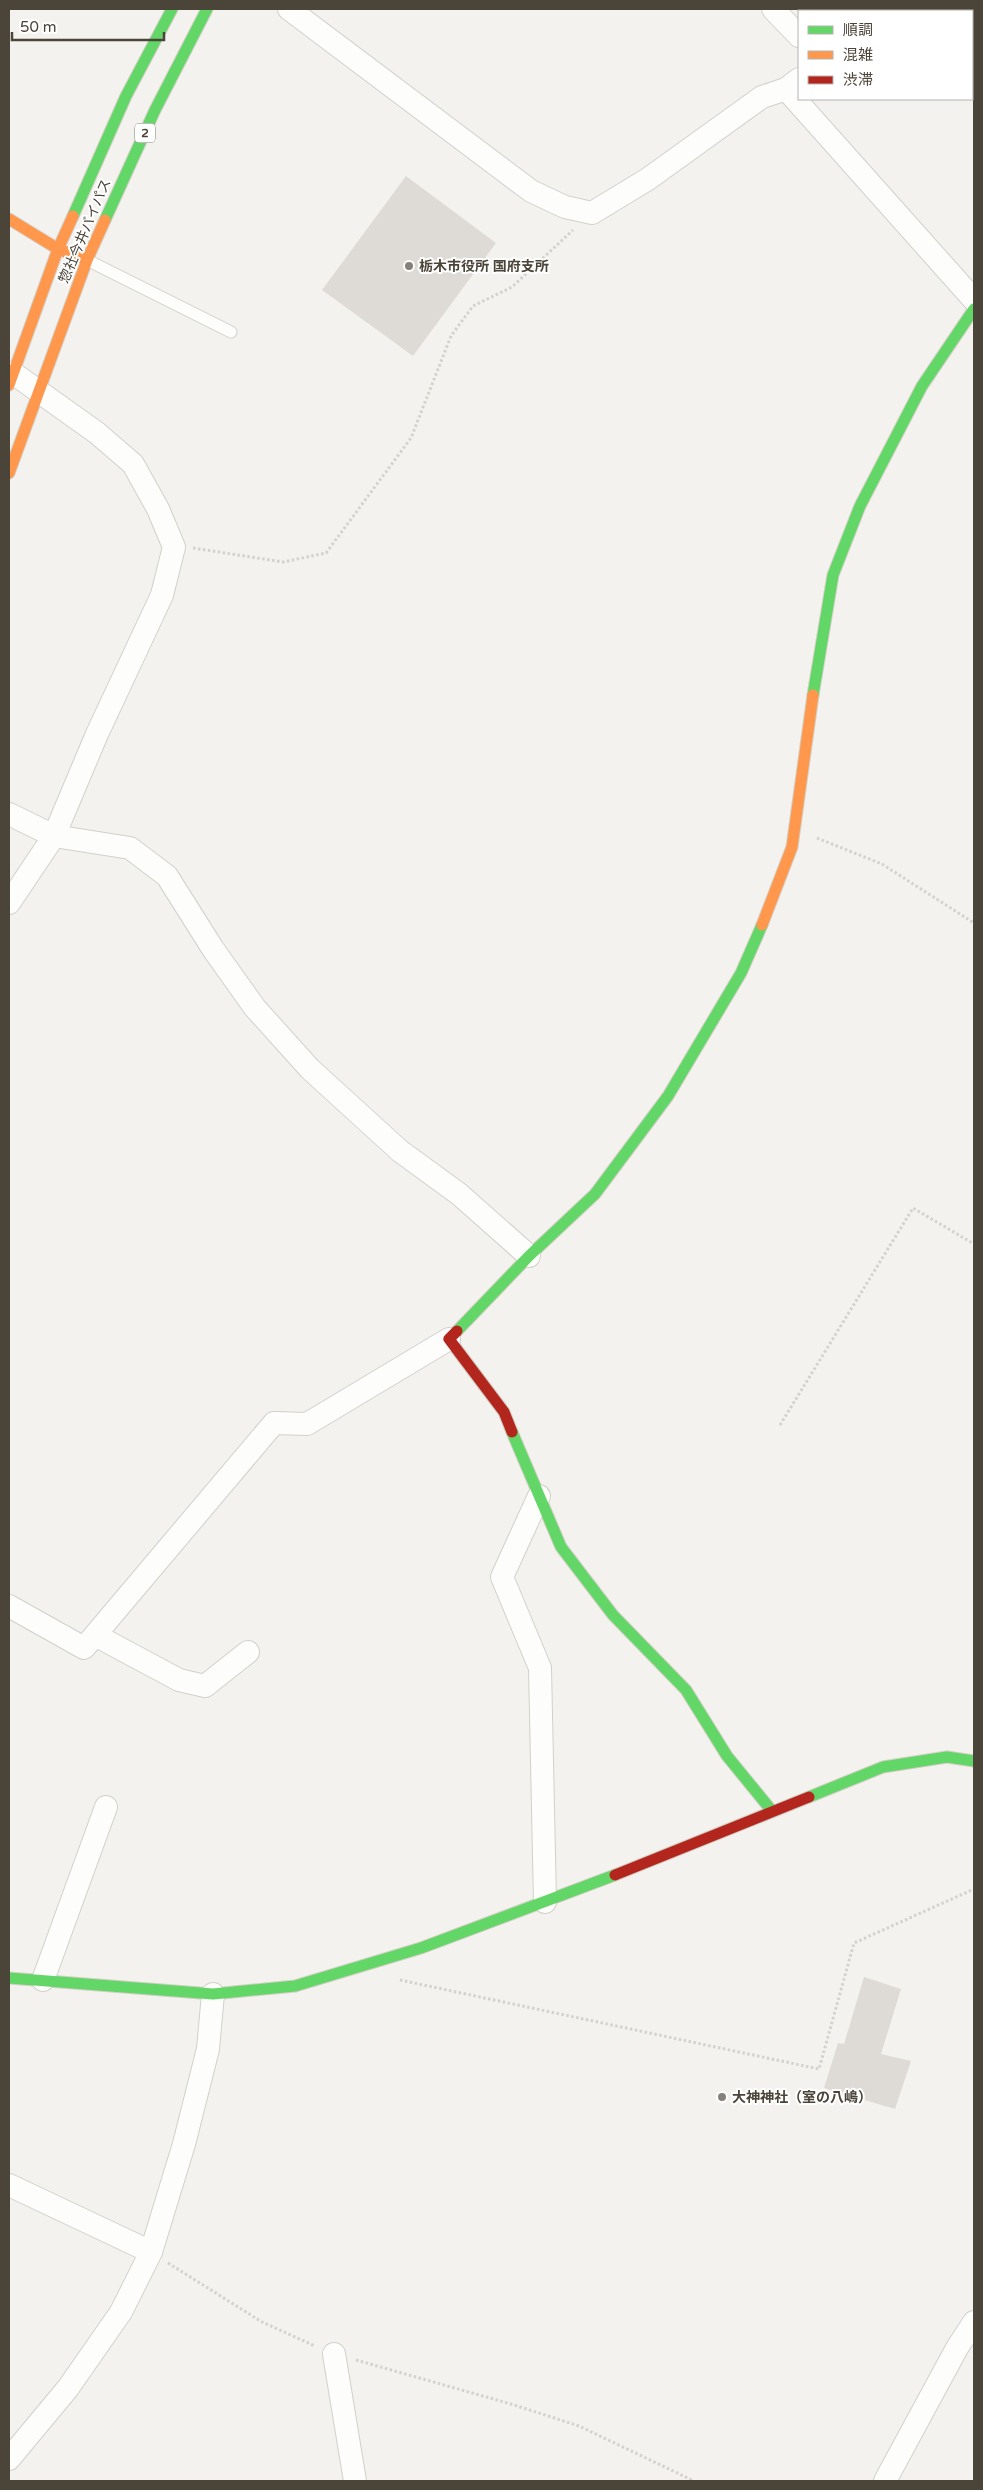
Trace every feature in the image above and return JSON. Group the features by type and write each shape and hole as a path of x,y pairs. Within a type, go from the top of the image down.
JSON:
{"street":[{"name":"惣社今井バイパス","path":"11,379 58,248 126,96 172,9"},
{"name":"惣社今井バイパス","path":"9,473 87,260 155,110 207,9"},
{"path":"289,9 531,191 565,207 592,213 648,179 762,97 793,84"},
{"path":"773,9 798,35"},
{"path":"806,100 974,300"},
{"path":"9,219 58,248 87,260"},
{"path":"9,1606 84,1648 274,1423 307,1424 449,1339 528,1256 595,1194 668,1096 741,972 773,899 792,847 833,575 860,506 922,386 974,309"},
{"path":"9,903 54,836 97,734 162,595 173,544 158,508 133,464 97,433 38,391 11,379"},
{"path":"9,814 54,836 130,848 166,876 213,949 255,1008 310,1069 400,1151 459,1194 528,1256"},
{"path":"449,1339 504,1412 562,1547 613,1615 686,1690 727,1756 772,1811"},
{"path":"539,1496 502,1577 540,1668 546,1902"},
{"path":"95,1635 179,1680 206,1686 248,1652"},
{"path":"9,1978 213,1994 294,1986 320,1980 421,1948 546,1902 651,1862 883,1767 947,1757 974,1761"},
{"path":"42,1980 106,1807"},
{"path":"9,2459 68,2388 121,2312 151,2252 184,2144 208,2049 213,1994"},
{"path":"9,2185 151,2252"},
{"path":"885,2481 957,2348 974,2322"},
{"path":"334,2354 355,2481"}],"lane":[{"path":"87,260 230,332"}],"path":[{"path":"173,544 283,562 326,553 411,438 451,336 473,306 512,287 592,213"},
{"path":"794,829 882,864 974,923"},
{"path":"780,1425 913,1208 974,1244"},
{"path":"392,1978 819,2069 854,1943 974,1889"},
{"path":"151,2252 262,2322 334,2354 393,2368 579,2426 694,2481"}],"building":[{"name":"栃木市役所 国府支所","path":"406,176 496,243 413,356 322,290"},
{"path":"864,1977 901,1989 881,2054 911,2061 895,2109 824,2088 838,2043 844,2044"}],"traffic: fast":[{"path":"73,216 126,96 172,9"},
{"path":"105,220 155,110 207,9"},
{"path":"813,695 833,575 860,506 922,386 974,309"},
{"path":"457,1331 529,1256 595,1194 668,1096 741,973 762,925"},
{"path":"512,1432 561,1547 613,1615 686,1690 727,1756 772,1811"},
{"path":"809,1797 883,1767 947,1757 974,1761"},
{"path":"9,1978 213,1994 295,1986 421,1948 615,1875"}],"traffic: slow":[{"path":"9,385 58,249 73,216"},
{"path":"9,219 58,249 87,260"},
{"path":"9,473 87,260 105,220"},
{"path":"762,925 792,847 813,695"}],"traffic: jam":[{"path":"457,1331 449,1339 504,1412 512,1432"},
{"path":"615,1875 809,1797"}],"place":[{"name":"栃木市役所 国府支所","path":"409,266"},
{"name":"大神神社（室の八嶋）","path":"722,2097"}]}
